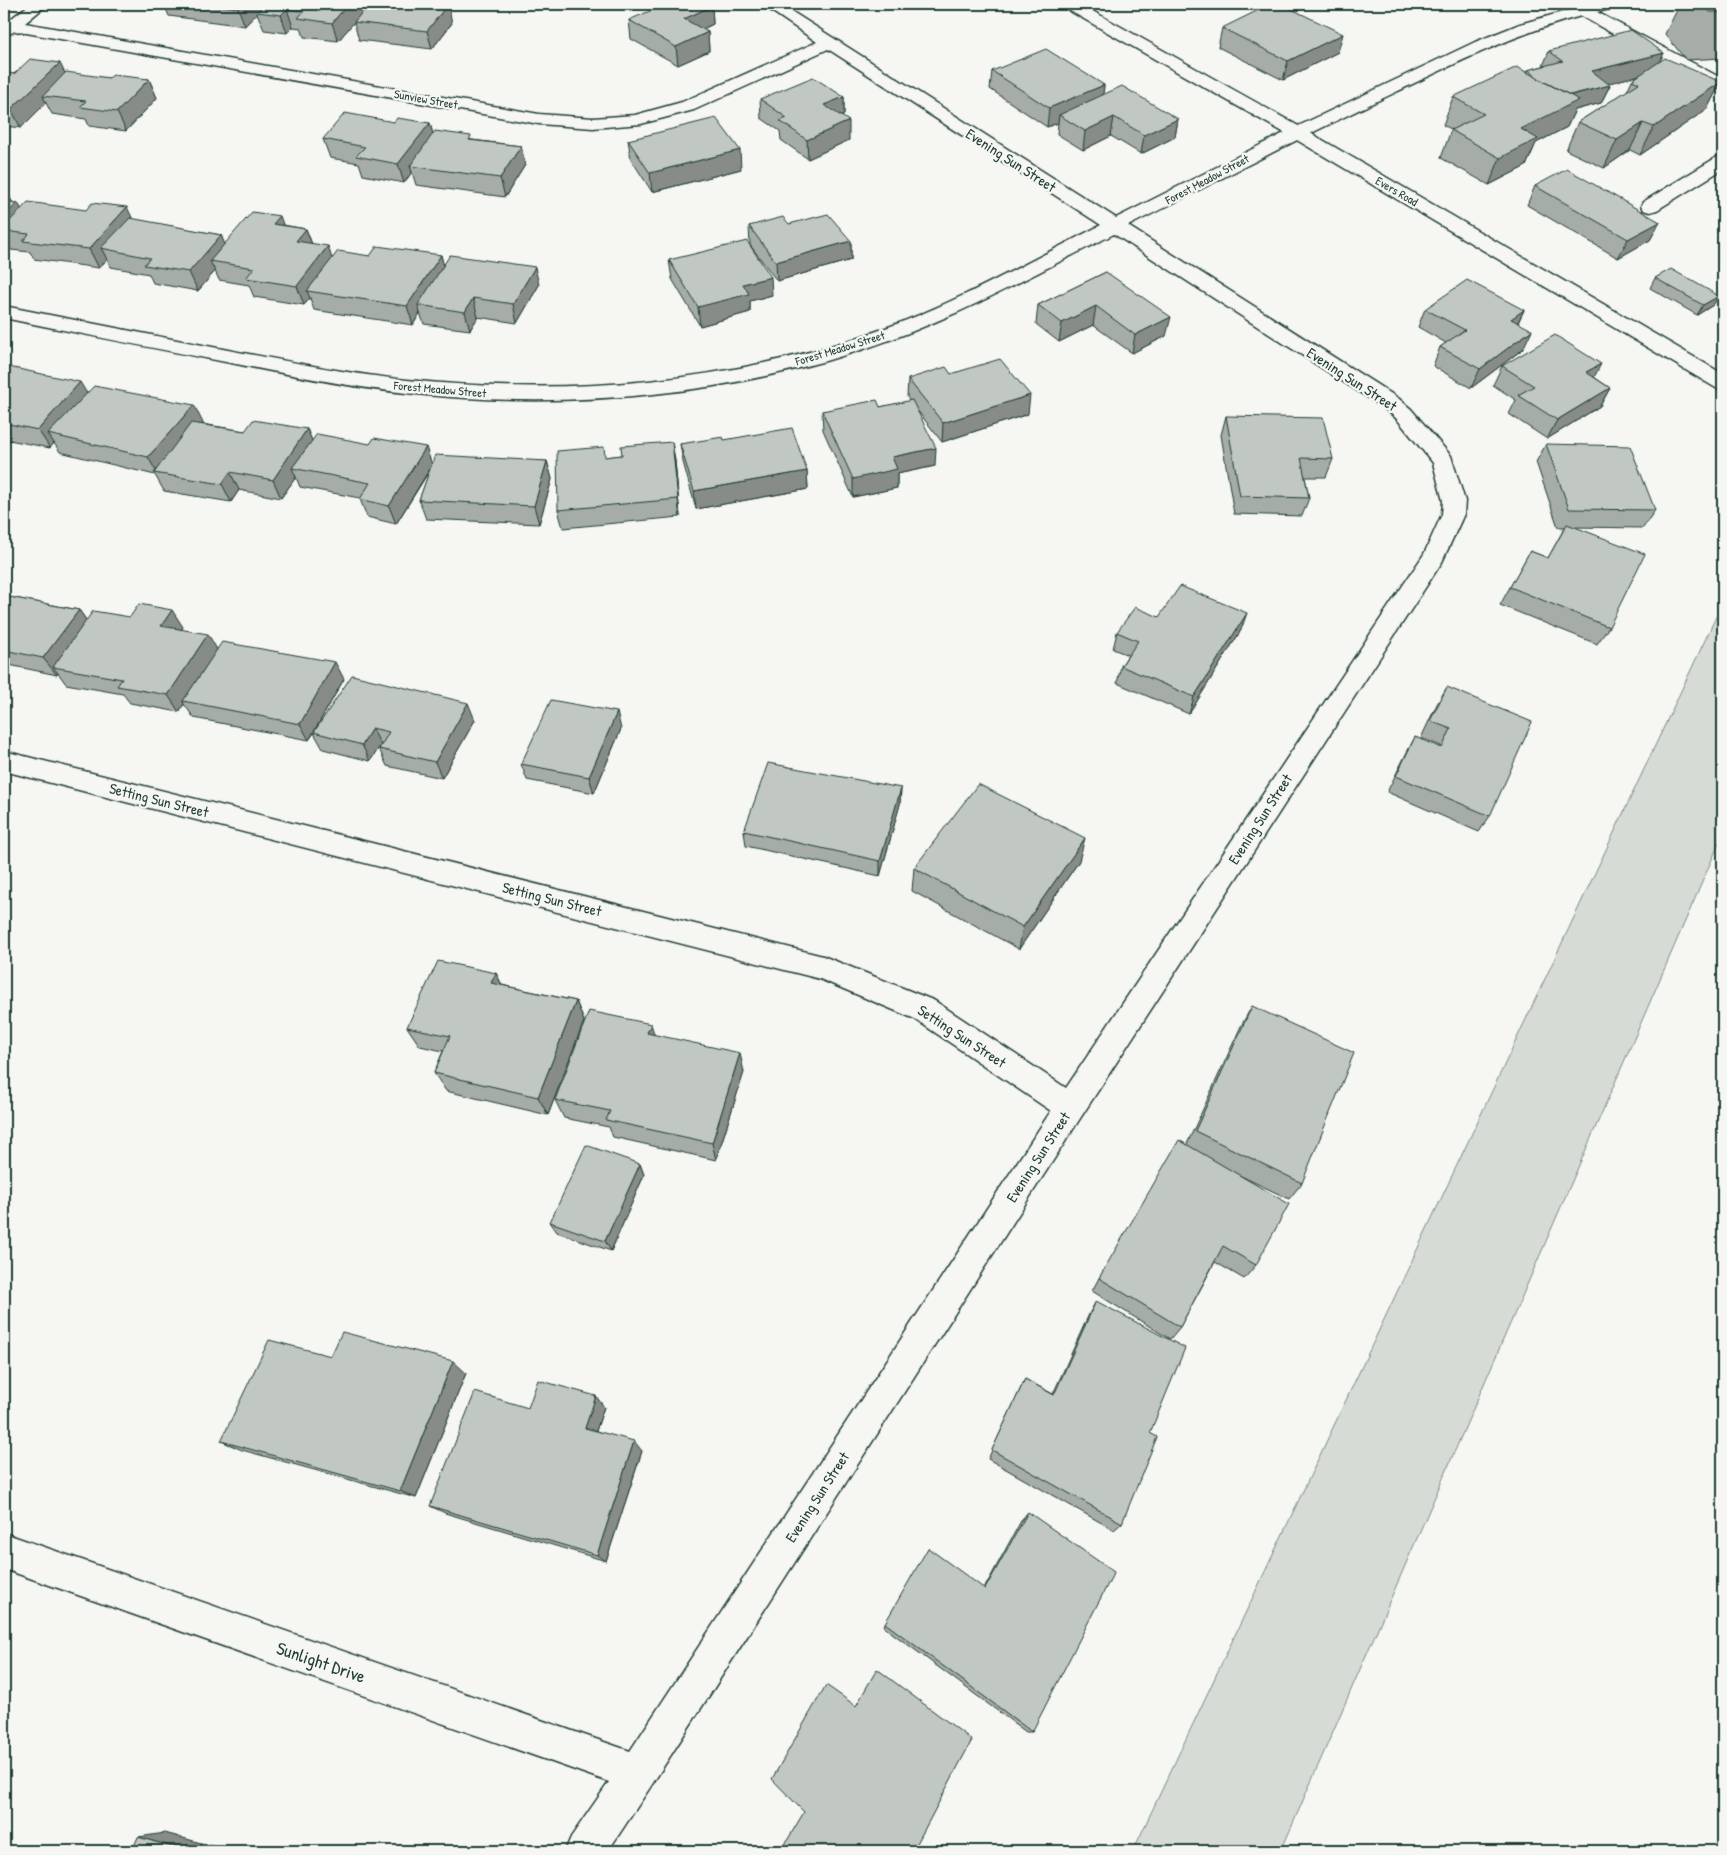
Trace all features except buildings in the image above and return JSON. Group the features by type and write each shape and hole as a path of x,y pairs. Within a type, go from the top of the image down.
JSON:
{"street":[{"path":"8,29 40,4"},
{"name":"Evening Sun Street","path":"585,1851 638,1773 1070,1107 1434,556 1453,514 1454,501 1443,461 1404,414 769,4"},
{"name":"Evers Road","path":"1069,4 1296,132 1723,383"},
{"name":"Forest Meadow Street","path":"4,312 347,379 429,389 502,394 577,393 651,388 742,374 862,344 948,310 1296,132 1511,33 1612,4"},
{"path":"1583,11 1723,86"},
{"name":"Sunview Street","path":"8,29 539,119 593,123 635,120 688,106 829,43"},
{"path":"1650,206 1723,161"},
{"name":"Setting Sun Street","path":"4,761 823,968 926,1010 1070,1107"},
{"name":"Sunlight Drive","path":"4,1551 638,1773"}],"shaded area":[{"path":"1723,602 1723,834 1281,1851 1133,1851"}]}
